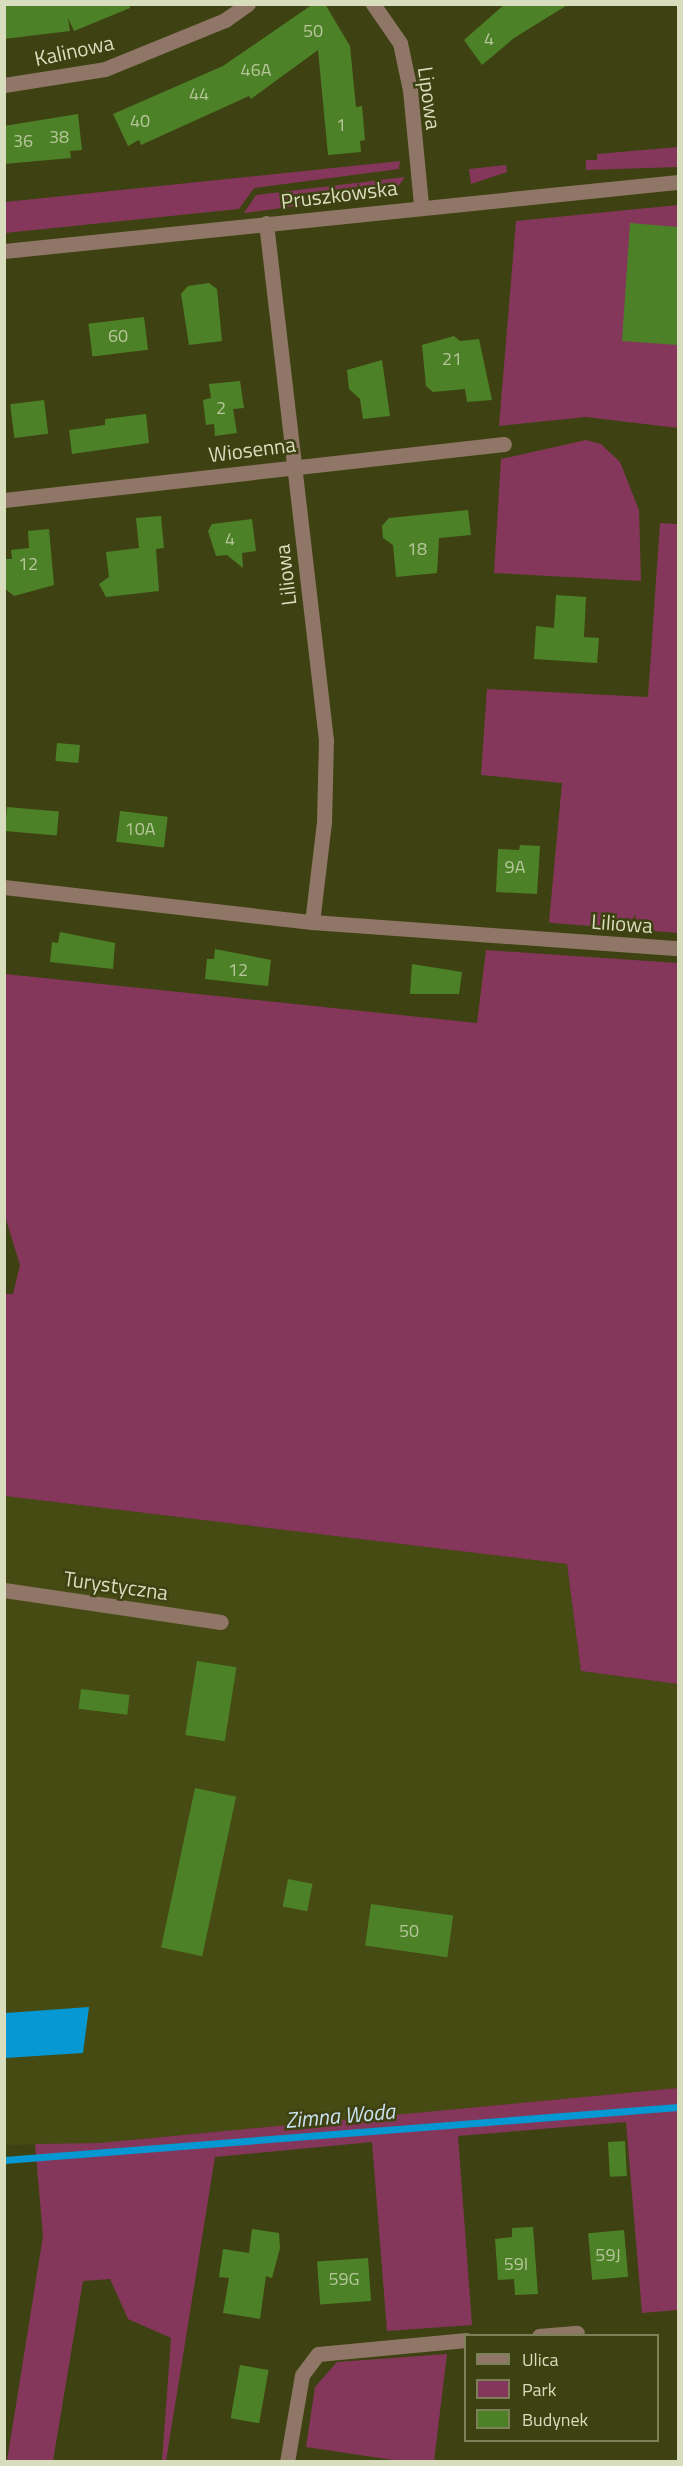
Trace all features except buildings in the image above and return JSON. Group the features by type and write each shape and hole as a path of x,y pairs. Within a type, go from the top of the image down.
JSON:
{"street":[{"name":"Kalinowa","path":"4,85 105,69 225,20 248,4"},
{"name":"Lipowa","path":"373,4 400,43 410,90 421,205"},
{"name":"Pruszkowska","path":"4,251 421,205 678,182"},
{"name":"Liliowa","path":"266,223 326,740 324,822 312,922"},
{"name":"Wiosenna","path":"4,500 294,465 504,444"},
{"name":"Liliowa","path":"4,887 312,922 678,948"},
{"name":"Turystyczna","path":"4,1590 221,1622"},
{"path":"564,2334 577,2333"},
{"path":"287,2462 302,2374 318,2354 464,2340"}],"shaded area":[{"path":"4,1496 567,1564 581,1671 678,1684 678,2088 99,2143 5,2145"}],"green space":[{"path":"678,147 678,167 586,170 586,160 597,160 597,154"},
{"path":"400,161 399,169 254,188 239,209 5,233 5,202"},
{"path":"506,165 507,172 471,184 469,169"},
{"path":"405,177 393,193 244,213 256,195"},
{"path":"678,205 678,428 586,417 499,426 516,221"},
{"path":"586,440 601,444 620,462 639,510 641,581 494,573 501,459"},
{"path":"660,523 678,524 678,933 549,922 562,783 481,775 487,689 648,697"},
{"path":"486,950 678,963 678,1684 581,1671 567,1564 5,1496 5,1294 13,1294 20,1265 5,1216 5,974 477,1023"},
{"path":"678,2088 678,2310 642,2313 626,2122 458,2136 472,2325 387,2331 372,2142 215,2157 166,2461 162,2461 171,2338 128,2319 110,2279 83,2281 53,2461 7,2461 43,2236 35,2144 99,2143"},
{"path":"447,2354 434,2461 400,2461 306,2447 315,2387 337,2362"}],"water":[{"path":"89,2007 83,2053 5,2058 6,2013"}],"waterway":[{"name":"Zimna Woda","path":"4,2160 678,2107"}]}
